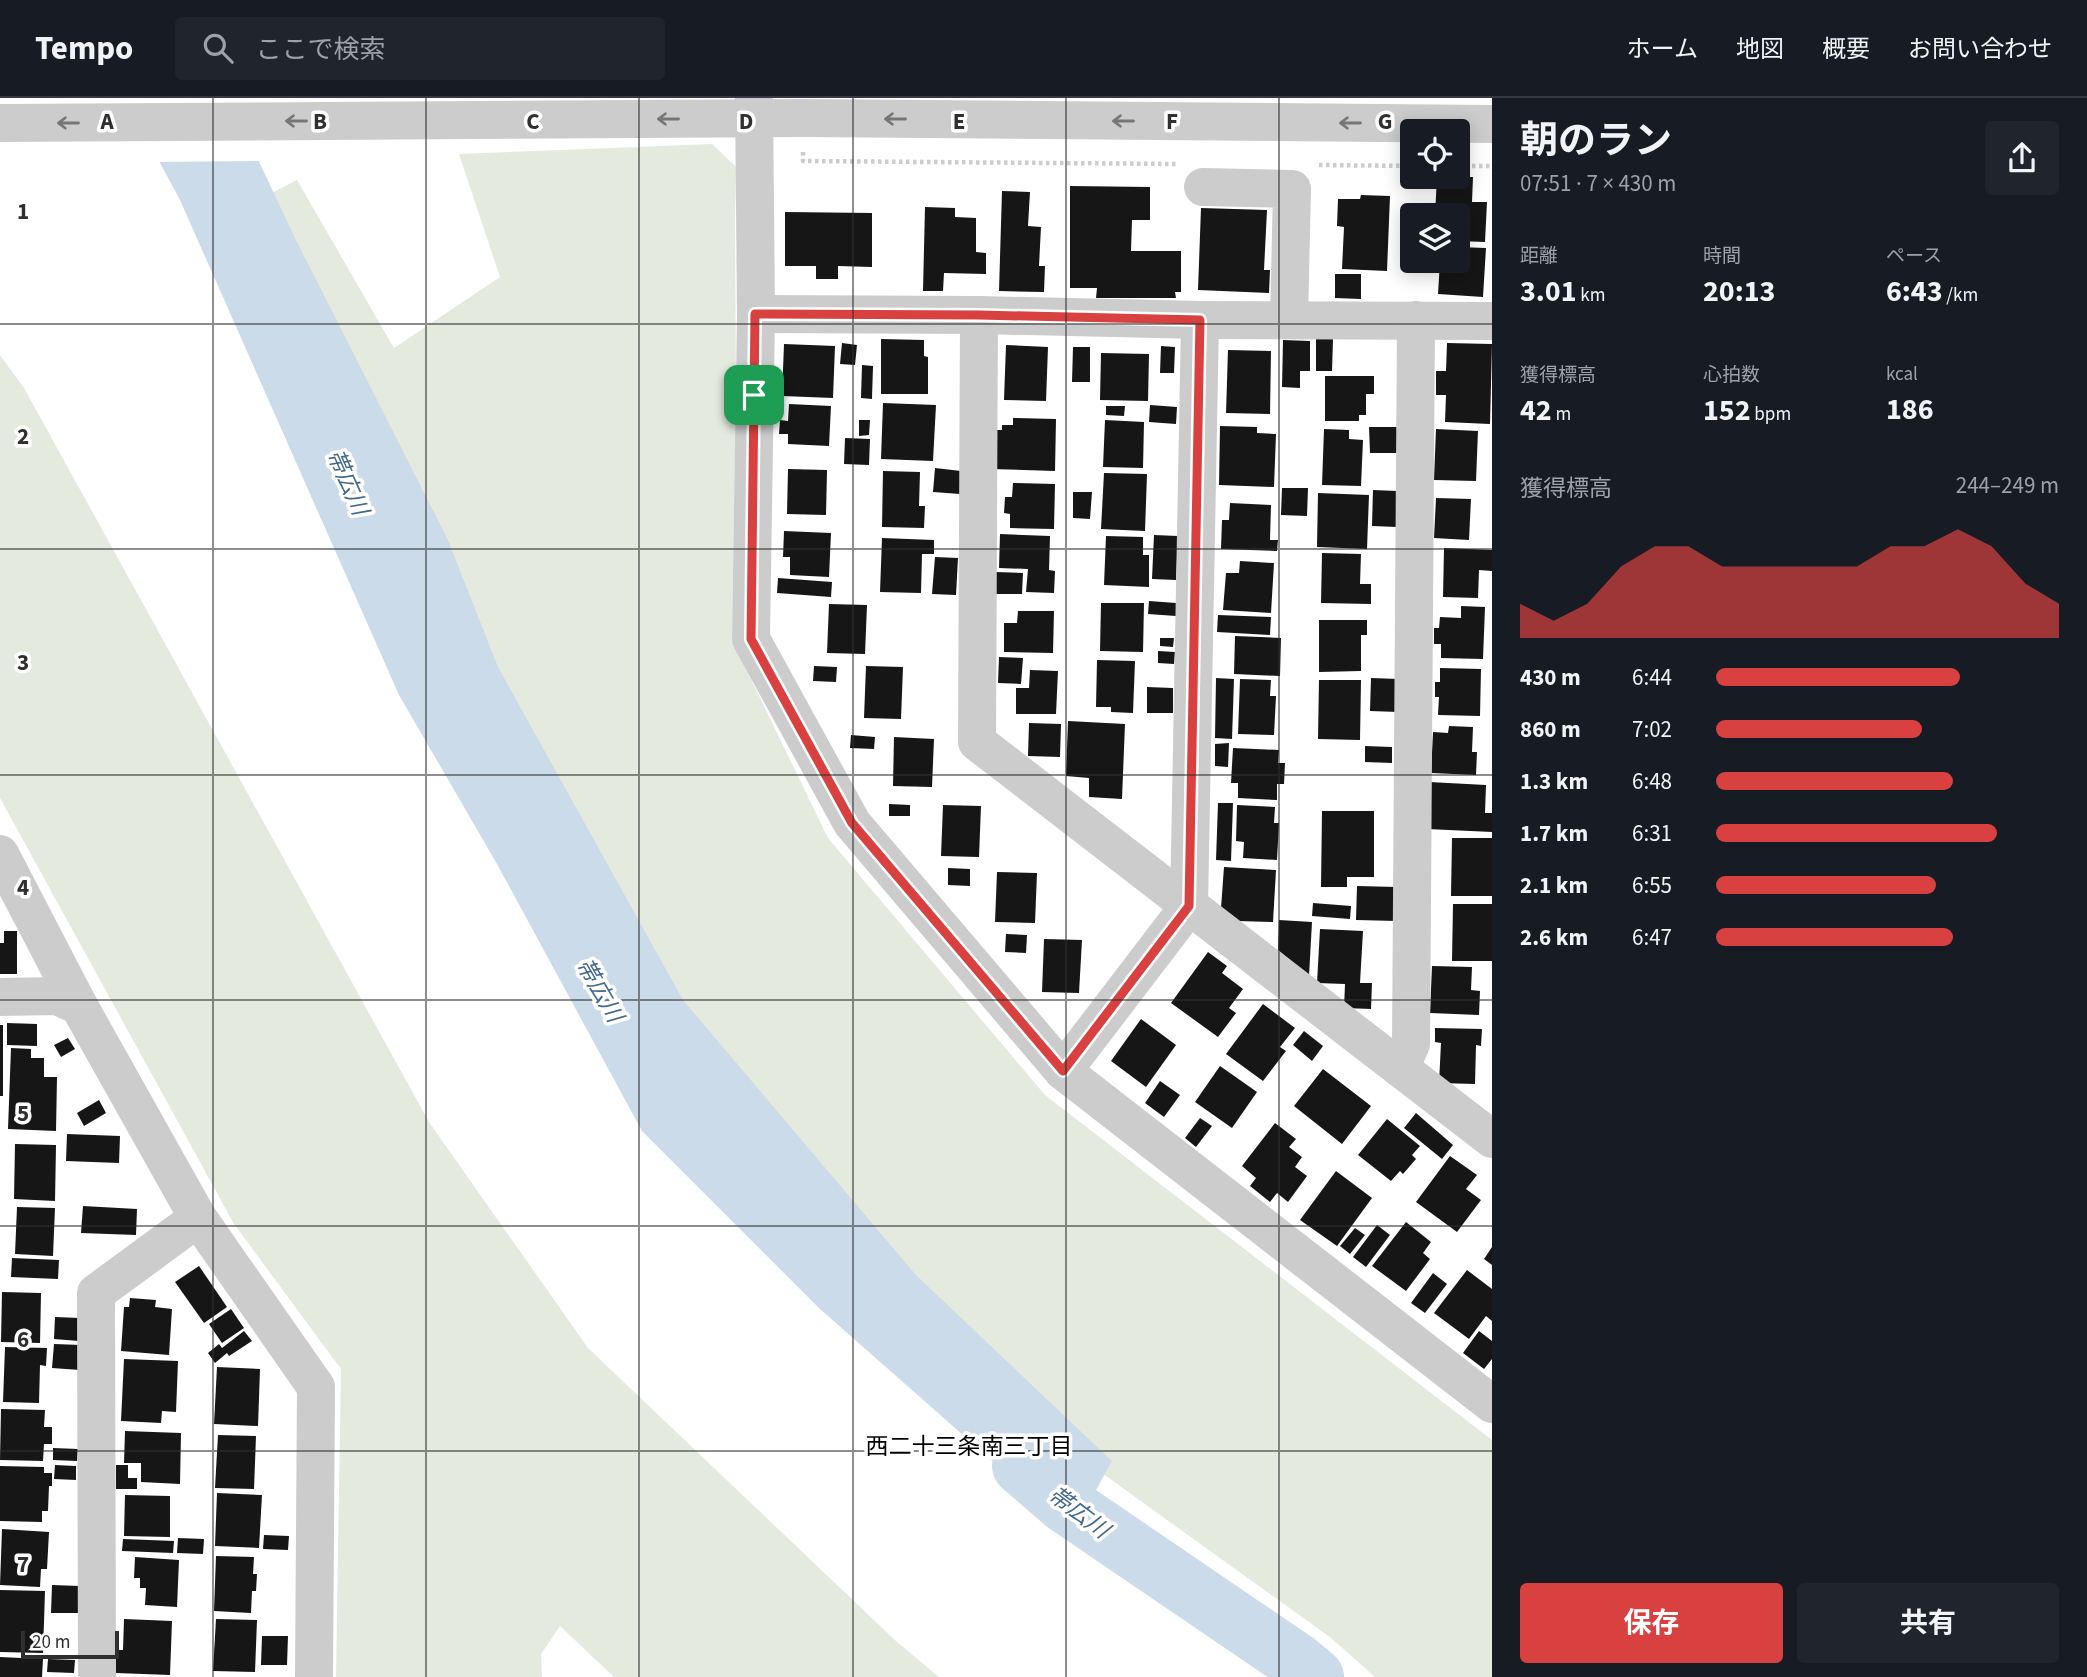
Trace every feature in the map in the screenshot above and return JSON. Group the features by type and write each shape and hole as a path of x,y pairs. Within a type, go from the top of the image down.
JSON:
{"street":[{"path":"754,108 755,314 751,639 852,823 1063,1071 1492,1404"},
{"path":"0,123 364,120 754,108 803,118 1492,124"},
{"path":"1197,176 1292,189 1289,320"},
{"path":"755,314 1492,321"},
{"path":"979,315 977,743 1492,1139"},
{"path":"1063,1071 1189,906 1200,320"},
{"path":"1400,1068 1411,1044 1416,320"},
{"path":"0,854 79,1006 198,1218 316,1387 314,1677"},
{"path":"0,997 57,996 79,1006"},
{"path":"97,1677 96,1293 198,1218"}],"path":[{"path":"803,118 803,161 1197,176"},
{"path":"1315,165 1400,166"},
{"path":"1470,166 1492,166"}],"shaded area":[{"path":"712,144 736,167 732,640 828,838 1045,1095 1492,1440 1492,1677 1375,1677 1331,1638 1049,1435 692,1055 246,206 297,180 394,348 500,277 459,154"},
{"path":"0,355 24,388 429,1122 588,1348 897,1642 939,1677 614,1677 560,1626 541,1654 542,1677 336,1677 341,1369 234,1224 0,798"}],"water":[{"path":"125,98 229,98 295,238 448,540 498,667 683,1000 916,1275 1112,1461 1073,1532 820,1309 642,1131 497,864 399,695 180,200"}],"pier":[{"path":"122,98 233,98 263,161 155,162"}],"building":[{"path":"1470,177 1473,177 1472,202 1487,202 1485,242 1470,241 1470,203 1436,203 1436,189 1470,189"},
{"path":"1070,186 1150,187 1150,220 1132,220 1131,251 1181,251 1181,292 1175,292 1176,298 1096,298 1097,288 1070,288"},
{"path":"1002,191 1030,192 1028,226 1041,227 1039,266 1045,266 1044,292 999,291"},
{"path":"1361,195 1390,196 1387,271 1342,269 1344,227 1337,226 1338,199 1360,199"},
{"path":"925,207 955,208 955,217 976,218 976,252 986,253 986,274 944,273 943,291 923,291"},
{"path":"1201,208 1267,210 1264,270 1270,270 1269,293 1198,290"},
{"path":"785,212 872,213 872,267 838,266 838,279 816,279 816,266 785,266"},
{"path":"1470,247 1486,248 1483,297 1438,294 1439,273 1470,273"},
{"path":"1335,274 1361,274 1361,299 1335,298"},
{"path":"881,339 924,340 924,356 928,357 928,394 881,394"},
{"path":"1316,339 1333,339 1332,371 1316,371"},
{"path":"1283,340 1310,341 1310,371 1300,371 1300,388 1282,387"},
{"path":"842,343 857,345 855,365 840,364"},
{"path":"1447,343 1492,344 1490,424 1445,422 1446,395 1436,395 1436,371 1446,371"},
{"path":"784,344 835,346 833,398 782,396"},
{"path":"1006,345 1048,347 1046,401 1004,400"},
{"path":"1161,346 1175,347 1174,373 1160,373"},
{"path":"1073,347 1090,347 1090,382 1072,382"},
{"path":"1228,350 1271,351 1270,414 1226,413"},
{"path":"1101,353 1149,354 1148,401 1100,400"},
{"path":"862,365 873,366 872,399 861,398"},
{"path":"1325,376 1374,376 1374,394 1366,394 1366,415 1359,415 1359,421 1325,421"},
{"path":"883,403 936,405 933,461 881,459"},
{"path":"789,404 831,406 829,446 788,444 788,434 779,434 780,420 788,421"},
{"path":"1150,405 1177,407 1176,424 1149,422"},
{"path":"1106,406 1125,406 1124,416 1106,415"},
{"path":"1013,418 1056,419 1055,471 990,469 991,430 1002,430 1002,425 1013,425"},
{"path":"859,420 870,420 869,435 859,436"},
{"path":"1105,420 1144,422 1143,468 1103,467"},
{"path":"1220,426 1257,427 1257,433 1276,434 1274,487 1219,485"},
{"path":"1369,427 1398,427 1398,453 1370,453"},
{"path":"1324,429 1349,430 1349,439 1363,440 1361,486 1322,485"},
{"path":"1436,429 1478,431 1476,481 1434,480"},
{"path":"845,438 870,439 869,465 844,464"},
{"path":"935,468 961,471 960,494 933,492"},
{"path":"788,469 827,470 826,515 787,514"},
{"path":"883,471 920,472 919,506 925,506 924,528 882,527"},
{"path":"1104,473 1147,474 1145,531 1101,529"},
{"path":"1013,483 1055,484 1054,529 1010,528 1010,514 1004,513 1005,497 1012,497"},
{"path":"1282,488 1308,488 1307,516 1281,515"},
{"path":"1373,490 1397,491 1397,527 1372,526"},
{"path":"1073,492 1092,492 1090,519 1073,518"},
{"path":"1318,493 1369,495 1367,549 1317,547"},
{"path":"1436,498 1471,499 1469,540 1434,538"},
{"path":"1230,503 1271,505 1270,540 1278,540 1277,551 1221,549 1222,520 1229,520"},
{"path":"784,531 831,533 829,577 790,575 790,557 783,557"},
{"path":"1000,534 1050,536 1049,570 1055,571 1054,593 1026,592 1028,569 999,568"},
{"path":"1154,535 1178,536 1176,580 1152,579"},
{"path":"1106,536 1143,537 1143,555 1149,555 1149,587 1104,585"},
{"path":"882,538 934,540 934,554 922,554 921,593 880,592"},
{"path":"1444,548 1492,550 1492,571 1479,570 1478,598 1443,597"},
{"path":"1322,553 1361,554 1360,584 1371,584 1371,604 1321,603"},
{"path":"935,557 958,558 956,595 932,594"},
{"path":"1240,561 1274,563 1271,613 1223,610 1226,573 1239,573"},
{"path":"996,572 1023,573 1022,594 996,594"},
{"path":"778,578 832,582 831,597 777,593"},
{"path":"1149,601 1176,603 1176,616 1148,614"},
{"path":"1101,603 1144,603 1143,652 1100,651"},
{"path":"829,604 867,605 865,654 827,653"},
{"path":"1461,606 1485,607 1483,659 1441,658 1441,644 1434,644 1434,628 1439,628 1440,617 1461,618"},
{"path":"1018,611 1054,611 1053,653 1004,652 1004,623 1017,623"},
{"path":"1218,615 1271,617 1270,635 1217,632"},
{"path":"1319,620 1367,620 1367,635 1361,635 1361,671 1319,672"},
{"path":"1235,636 1281,638 1280,676 1234,674"},
{"path":"1160,638 1174,638 1173,647 1160,646"},
{"path":"1158,651 1175,652 1174,664 1158,663"},
{"path":"999,657 1023,658 1021,684 998,683"},
{"path":"1097,660 1135,661 1133,713 1111,712 1111,707 1096,707"},
{"path":"814,666 837,667 836,682 813,681"},
{"path":"866,666 903,667 901,719 864,718"},
{"path":"1440,668 1481,669 1480,716 1438,715 1439,697 1435,697 1435,682 1440,682"},
{"path":"1030,670 1058,671 1056,714 1016,714 1016,688 1029,688"},
{"path":"1216,678 1234,679 1232,739 1215,738"},
{"path":"1371,678 1399,679 1398,712 1370,711"},
{"path":"1240,679 1271,680 1270,696 1276,696 1274,735 1238,734"},
{"path":"1319,680 1361,680 1360,740 1318,739"},
{"path":"1147,687 1173,688 1173,713 1147,713"},
{"path":"1068,721 1125,724 1122,799 1089,797 1089,778 1066,776"},
{"path":"1029,723 1061,724 1060,757 1028,756"},
{"path":"1449,726 1473,727 1472,752 1477,752 1476,775 1431,773 1433,732 1448,733"},
{"path":"851,735 875,737 874,749 850,748"},
{"path":"894,737 934,739 932,787 893,786"},
{"path":"1229,743 1228,767 1215,766 1215,744"},
{"path":"1365,746 1392,747 1392,763 1365,762"},
{"path":"1233,748 1279,750 1278,763 1285,763 1284,784 1277,784 1277,800 1238,798 1238,783 1231,783"},
{"path":"1429,782 1486,785 1485,813 1492,813 1492,832 1427,829"},
{"path":"1218,803 1233,803 1231,861 1216,860"},
{"path":"889,804 910,805 910,816 889,816"},
{"path":"943,805 981,806 979,857 941,856"},
{"path":"1237,805 1275,807 1274,823 1279,823 1277,860 1243,858 1244,842 1236,841"},
{"path":"1322,811 1374,811 1374,877 1347,877 1347,887 1321,887"},
{"path":"1452,838 1492,838 1492,896 1451,896"},
{"path":"1224,867 1276,870 1273,922 1237,921 1221,908"},
{"path":"948,868 970,869 970,886 948,885"},
{"path":"997,872 1037,873 1035,923 995,922"},
{"path":"1357,886 1397,887 1397,921 1356,920"},
{"path":"1313,903 1351,906 1350,919 1312,916"},
{"path":"1453,904 1492,904 1492,961 1452,961"},
{"path":"1279,920 1312,922 1309,976 1278,950"},
{"path":"1320,929 1363,931 1360,983 1372,983 1371,1009 1344,1008 1345,984 1317,983"},
{"path":"4,931 17,931 17,974 0,974 0,943 4,943"},
{"path":"1006,934 1027,935 1026,953 1005,952"},
{"path":"1044,939 1082,940 1079,993 1042,992"},
{"path":"1208,952 1227,966 1222,973 1243,989 1229,1008 1236,1013 1218,1037 1171,1003"},
{"path":"1432,966 1472,967 1471,990 1480,991 1479,1015 1430,1013"},
{"path":"1263,1004 1295,1028 1280,1047 1286,1051 1263,1081 1226,1054"},
{"path":"1141,1019 1176,1045 1146,1087 1111,1061"},
{"path":"7,1023 37,1024 37,1046 7,1045"},
{"path":"0,1025 3,1025 3,1096 0,1096"},
{"path":"1435,1028 1482,1029 1481,1046 1476,1045 1475,1084 1439,1083 1441,1043 1435,1042"},
{"path":"1304,1031 1323,1046 1312,1061 1293,1045"},
{"path":"68,1038 75,1049 61,1057 54,1045"},
{"path":"11,1048 31,1049 31,1058 44,1058 44,1077 57,1077 56,1131 8,1129"},
{"path":"1220,1066 1257,1092 1232,1128 1195,1102"},
{"path":"1323,1069 1371,1106 1342,1144 1294,1106"},
{"path":"1160,1081 1180,1095 1164,1117 1145,1103"},
{"path":"99,1100 106,1113 84,1126 77,1113"},
{"path":"1416,1113 1453,1145 1442,1159 1404,1128"},
{"path":"1200,1118 1212,1126 1196,1147 1185,1138"},
{"path":"1387,1119 1420,1146 1412,1155 1416,1159 1403,1174 1400,1171 1391,1181 1358,1155"},
{"path":"1275,1123 1296,1139 1289,1147 1302,1157 1295,1167 1307,1176 1288,1202 1277,1193 1270,1202 1250,1186 1256,1178 1242,1166"},
{"path":"67,1134 120,1136 119,1163 66,1161"},
{"path":"15,1144 56,1145 55,1201 14,1199"},
{"path":"1450,1156 1477,1175 1466,1189 1481,1200 1457,1232 1416,1202"},
{"path":"1336,1171 1372,1198 1337,1246 1300,1220"},
{"path":"83,1206 137,1209 136,1235 81,1233"},
{"path":"17,1207 55,1208 53,1256 15,1254"},
{"path":"1406,1222 1431,1242 1423,1253 1430,1259 1406,1291 1372,1266"},
{"path":"1377,1225 1390,1235 1366,1267 1353,1257"},
{"path":"1355,1228 1365,1235 1350,1254 1340,1246"},
{"path":"1492,1247 1492,1265 1484,1259"},
{"path":"12,1258 59,1260 58,1279 11,1277"},
{"path":"199,1266 227,1307 204,1323 175,1282"},
{"path":"1467,1270 1492,1289 1492,1321 1486,1316 1469,1339 1434,1313"},
{"path":"1433,1273 1447,1284 1425,1313 1411,1303"},
{"path":"2,1292 41,1293 40,1343 1,1342"},
{"path":"130,1298 156,1300 155,1307 172,1309 169,1355 121,1351 124,1307 129,1307"},
{"path":"231,1309 244,1328 222,1343 209,1324"},
{"path":"55,1317 80,1318 79,1341 54,1339"},
{"path":"244,1331 252,1341 229,1356 227,1353 215,1363 208,1353 219,1344 222,1348"},
{"path":"1479,1331 1492,1341 1492,1359 1484,1369 1463,1353"},
{"path":"54,1344 81,1345 80,1370 52,1368"},
{"path":"5,1347 47,1348 46,1366 40,1365 39,1403 3,1402"},
{"path":"124,1359 178,1361 176,1412 162,1411 161,1423 121,1421"},
{"path":"217,1367 260,1369 258,1426 214,1424"},
{"path":"1,1409 45,1410 44,1427 52,1427 52,1444 44,1444 43,1461 0,1460"},
{"path":"125,1431 181,1433 180,1484 141,1482 141,1463 124,1463"},
{"path":"218,1435 256,1436 254,1489 215,1488"},
{"path":"53,1448 78,1449 77,1461 53,1460"},
{"path":"55,1465 76,1466 76,1480 54,1479"},
{"path":"116,1465 128,1465 128,1478 137,1478 137,1489 116,1489"},
{"path":"0,1466 44,1467 44,1473 52,1473 48,1511 42,1511 42,1522 0,1521"},
{"path":"217,1493 262,1495 259,1548 215,1546"},
{"path":"125,1495 170,1496 170,1537 124,1536"},
{"path":"2,1529 49,1532 47,1569 41,1569 40,1587 0,1585"},
{"path":"264,1535 289,1536 288,1550 263,1549"},
{"path":"178,1538 204,1539 203,1554 177,1553"},
{"path":"123,1539 174,1541 173,1553 122,1551"},
{"path":"216,1556 254,1557 253,1574 257,1574 256,1591 252,1591 251,1613 214,1611"},
{"path":"135,1557 179,1560 177,1607 145,1605 146,1588 140,1588 140,1578 134,1578"},
{"path":"52,1585 80,1586 79,1613 51,1613"},
{"path":"0,1590 45,1591 43,1653 0,1652"},
{"path":"124,1619 172,1621 170,1675 116,1673 116,1650 123,1650"},
{"path":"216,1619 257,1620 255,1672 213,1671"},
{"path":"262,1636 288,1636 287,1665 261,1665"},
{"path":"0,1657 43,1659 42,1677 0,1677"},
{"path":"48,1659 75,1660 74,1673 47,1672"}],"waterway":[{"name":"帯広川","path":"1021,1466 1065,1504 1315,1677"},
{"name":"帯広川","path":"1297,1662 1303,1677"}],"district":[{"name":"西二十三条南三丁目","path":"969,1446"}],"route":[{"path":"755,314 1200,320 1189,906 1063,1071 852,823 751,639 754,395 755,314"}]}
